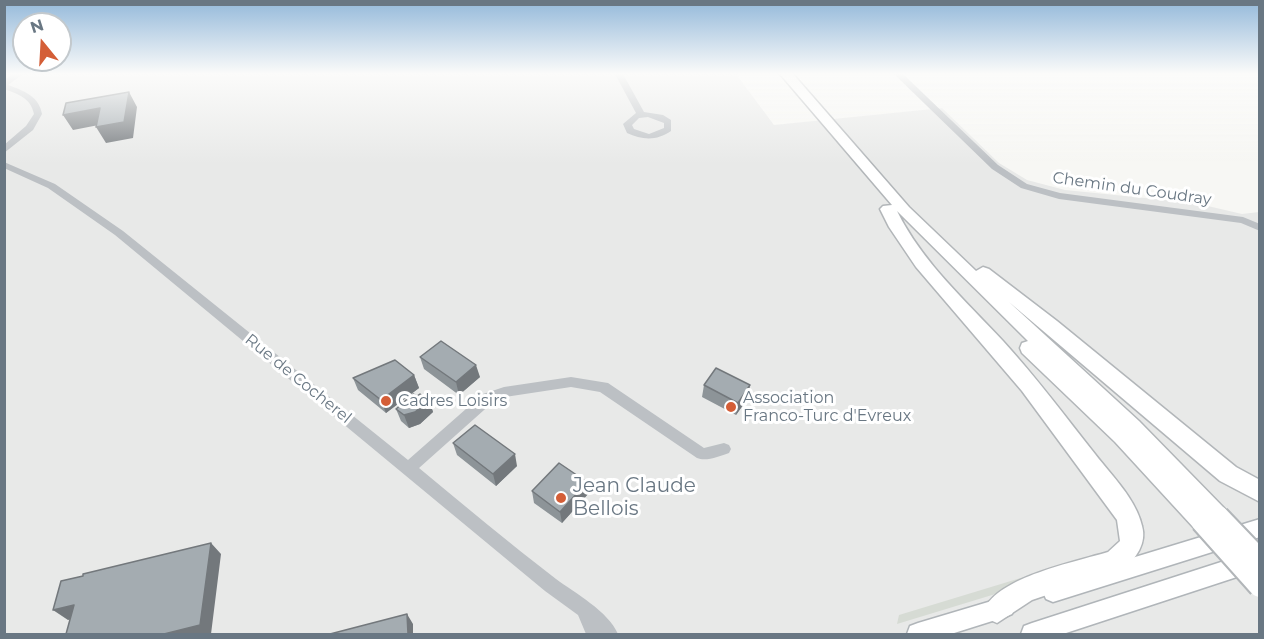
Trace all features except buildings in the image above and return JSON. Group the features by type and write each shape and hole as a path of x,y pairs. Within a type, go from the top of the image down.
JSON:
{"highway":[{"path":"800,104 888,209 947,269 1210,519 1260,561"},
{"path":"811,104 881,186 981,286 1123,419 1210,519 1260,586"},
{"path":"881,186 972,265 1051,326 1205,455 1240,482 1260,492"},
{"path":"888,209 896,228 1019,374 1111,491 1131,521 1132,541 1124,555 1115,561 1025,590 997,610"}],"main road":[{"path":"918,634 1260,528"},
{"path":"1032,634 1260,561"}],"street":[{"path":"4,154 30,128 38,114 35,104"},
{"path":"635,104 641,115"},
{"name":"Chemin du Coudray","path":"929,104 995,167 1024,186 1059,196 1243,220 1260,228"},
{"name":"Rue de Cocherel","path":"4,165 38,177 56,187 118,233 582,607 609,634"},
{"path":"408,469 488,398 504,392 571,382 603,387 702,454 724,449"},
{"name":"Rue de Cocherel","path":"582,607 595,634"}],"shaded area":[{"path":"4,104 758,104 774,125 942,108 999,163 1027,180 1065,190 1195,203 1242,214 1259,212 1259,634 5,634"},
{"path":"1024,577 1038,581 897,624 899,615"}],"place":[{"name":"Cadres Loisirs","path":"386,401"},
{"name":"Association Franco-Turc d'Evreux","path":"731,407"},
{"name":"Jean Claude Bellois","path":"561,498"}]}
